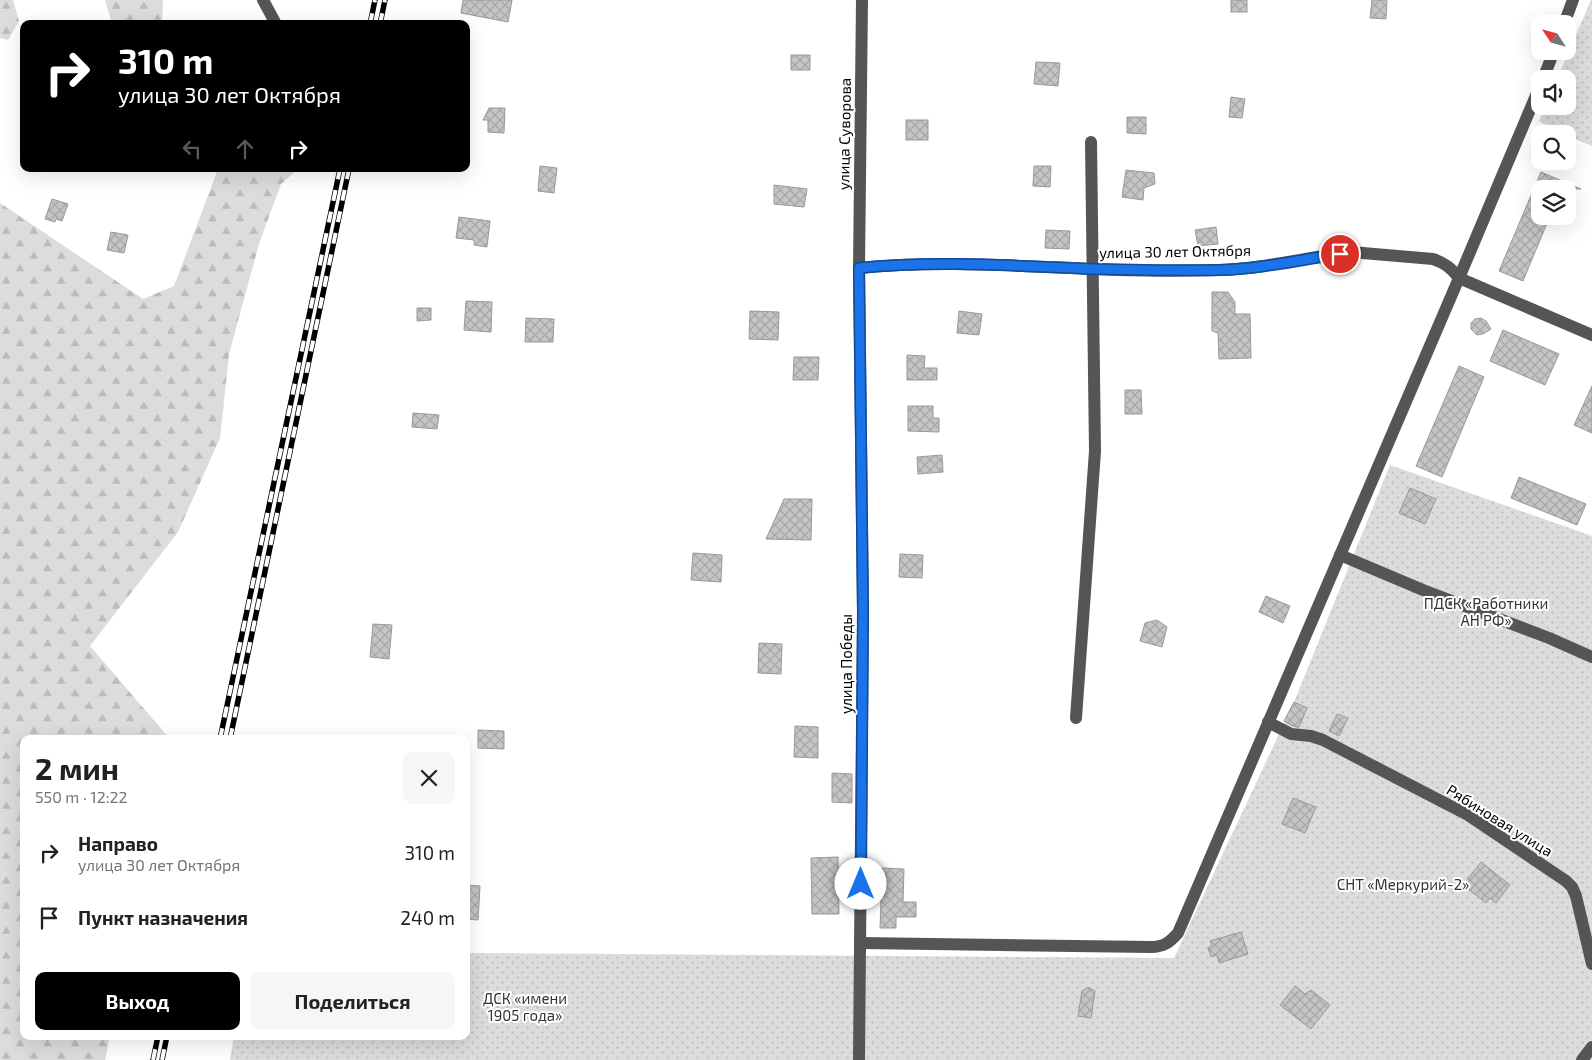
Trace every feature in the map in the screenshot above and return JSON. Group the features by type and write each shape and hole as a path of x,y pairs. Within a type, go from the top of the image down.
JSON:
{"street":[{"path":"263,0 274,20"},
{"name":"улица Суворова","path":"859,268 862,0"},
{"path":"1567,15 1573,0"},
{"path":"861,943 1161,947 1178,933 1531,107"},
{"path":"1076,718 1095,452 1091,142"},
{"name":"улица 30 лет Октября","path":"859,268 894,264 999,265 1094,269 1242,269 1351,252 1432,259 1449,266 1459,278 1592,335"},
{"name":"улица Победы","path":"859,268 863,612 859,1060"},
{"path":"1340,555 1592,657"},
{"name":"Рябиновая улица","path":"1268,722 1291,734 1312,736 1323,740 1456,809 1566,881 1572,887 1576,896 1592,964"},
{"path":"1582,1060 1592,1047"}],"green space":[{"path":"0,0 13,0 19,21 8,40 0,38"},
{"path":"105,0 163,0 162,20 111,20"},
{"path":"1592,0 1592,146 1576,139 1576,125 1546,125 1539,121 1541,115 1576,115 1576,70 1561,70 1565,60 1576,60 1576,35"},
{"path":"217,172 295,172 281,184 259,244 229,354 220,438 178,532 90,646 167,735 20,735 20,1040 109,1040 105,1060 0,1060 0,203 143,299 174,286"},
{"path":"1390,465 1592,536 1592,1060 230,1060 233,1040 470,1040 470,953 1174,958 1294,702"}],"building":[{"path":"463,0 512,0 508,22 461,13"},
{"path":"1231,0 1247,0 1247,12 1231,12"},
{"path":"1372,0 1387,0 1386,19 1370,18"},
{"path":"791,55 810,55 810,70 791,70"},
{"path":"1036,62 1060,63 1058,86 1034,84"},
{"path":"1231,97 1245,99 1242,118 1229,117"},
{"path":"489,108 505,108 504,133 488,132 488,120 483,120"},
{"path":"1127,117 1146,117 1146,134 1127,133"},
{"path":"906,120 928,120 928,140 906,140"},
{"path":"540,166 557,168 554,193 538,191"},
{"path":"1034,166 1051,166 1050,187 1033,186"},
{"path":"1126,170 1154,173 1155,184 1144,188 1143,200 1122,197"},
{"path":"1541,172 1560,180 1538,180"},
{"path":"774,185 807,189 804,207 774,204"},
{"path":"1531,196 1531,225 1546,225 1523,281 1499,271"},
{"path":"52,199 68,204 62,221 56,219 55,222 45,219"},
{"path":"459,217 490,221 487,247 474,245 474,240 456,238"},
{"path":"1216,227 1218,244 1198,246 1195,230"},
{"path":"1046,230 1070,231 1069,249 1045,248"},
{"path":"111,232 128,235 124,253 107,250"},
{"path":"1212,292 1228,292 1235,302 1235,314 1250,314 1251,358 1219,359 1218,333 1212,331"},
{"path":"466,301 492,302 491,332 464,330"},
{"path":"417,308 431,308 431,320 417,321"},
{"path":"750,311 779,312 778,340 749,339"},
{"path":"959,311 982,314 979,335 957,333"},
{"path":"526,318 554,319 553,342 525,342"},
{"path":"1481,318 1486,321 1491,329 1477,335 1471,329 1471,323 1475,319"},
{"path":"1503,330 1559,354 1545,385 1490,361"},
{"path":"907,355 925,356 924,368 937,368 937,380 907,380"},
{"path":"794,357 819,357 818,380 793,380"},
{"path":"1459,366 1484,377 1442,477 1416,466"},
{"path":"1592,386 1592,433 1574,425"},
{"path":"1125,390 1141,390 1142,414 1125,414"},
{"path":"908,406 933,406 933,418 939,418 939,432 908,431"},
{"path":"413,413 439,415 437,429 412,427"},
{"path":"942,455 943,472 918,474 917,457"},
{"path":"1519,477 1586,504 1577,525 1511,498"},
{"path":"1410,488 1436,499 1425,524 1399,513"},
{"path":"784,499 812,499 811,540 766,539"},
{"path":"693,553 722,555 721,582 691,580"},
{"path":"900,554 923,555 922,578 899,577"},
{"path":"1266,596 1290,606 1283,623 1259,612"},
{"path":"1157,620 1167,627 1162,647 1140,641 1145,623"},
{"path":"373,624 392,625 389,659 370,657"},
{"path":"759,643 782,644 781,674 758,673"},
{"path":"1294,702 1307,708 1299,727 1284,721"},
{"path":"1337,714 1348,718 1339,736 1329,731"},
{"path":"795,726 818,727 818,758 794,757"},
{"path":"478,730 504,731 504,749 478,748"},
{"path":"832,773 852,774 852,803 832,802"},
{"path":"1293,798 1316,807 1305,833 1282,824"},
{"path":"838,857 839,914 812,914 811,858"},
{"path":"1481,862 1510,885 1496,903 1490,898 1486,903 1463,885"},
{"path":"882,868 904,869 903,902 916,902 916,917 896,917 896,928 880,928"},
{"path":"470,885 480,886 478,920 470,919"},
{"path":"1241,932 1248,954 1219,963 1217,955 1211,957 1208,948 1212,945 1210,941"},
{"path":"1295,986 1305,994 1311,990 1330,1005 1311,1029 1280,1005"},
{"path":"1088,987 1095,991 1091,1018 1078,1016 1082,991"}],"railway":[{"path":"371,20 375,0"},
{"path":"381,20 385,0"},
{"path":"221,735 339,172"},
{"path":"231,735 348,172"},
{"path":"153,1060 157,1040"},
{"path":"162,1060 166,1040"}],"route":[{"path":"861,884 863,612 859,268 894,264 1220,270 1242,269 1340,254"}],"park label":[{"name":"ПДСК «Работники АН РФ»","path":"1486,612"},
{"name":"СНТ «Меркурий-2»","path":"1403,884"},
{"name":"ДСК «имени 1905 года»","path":"525,1006"}]}
